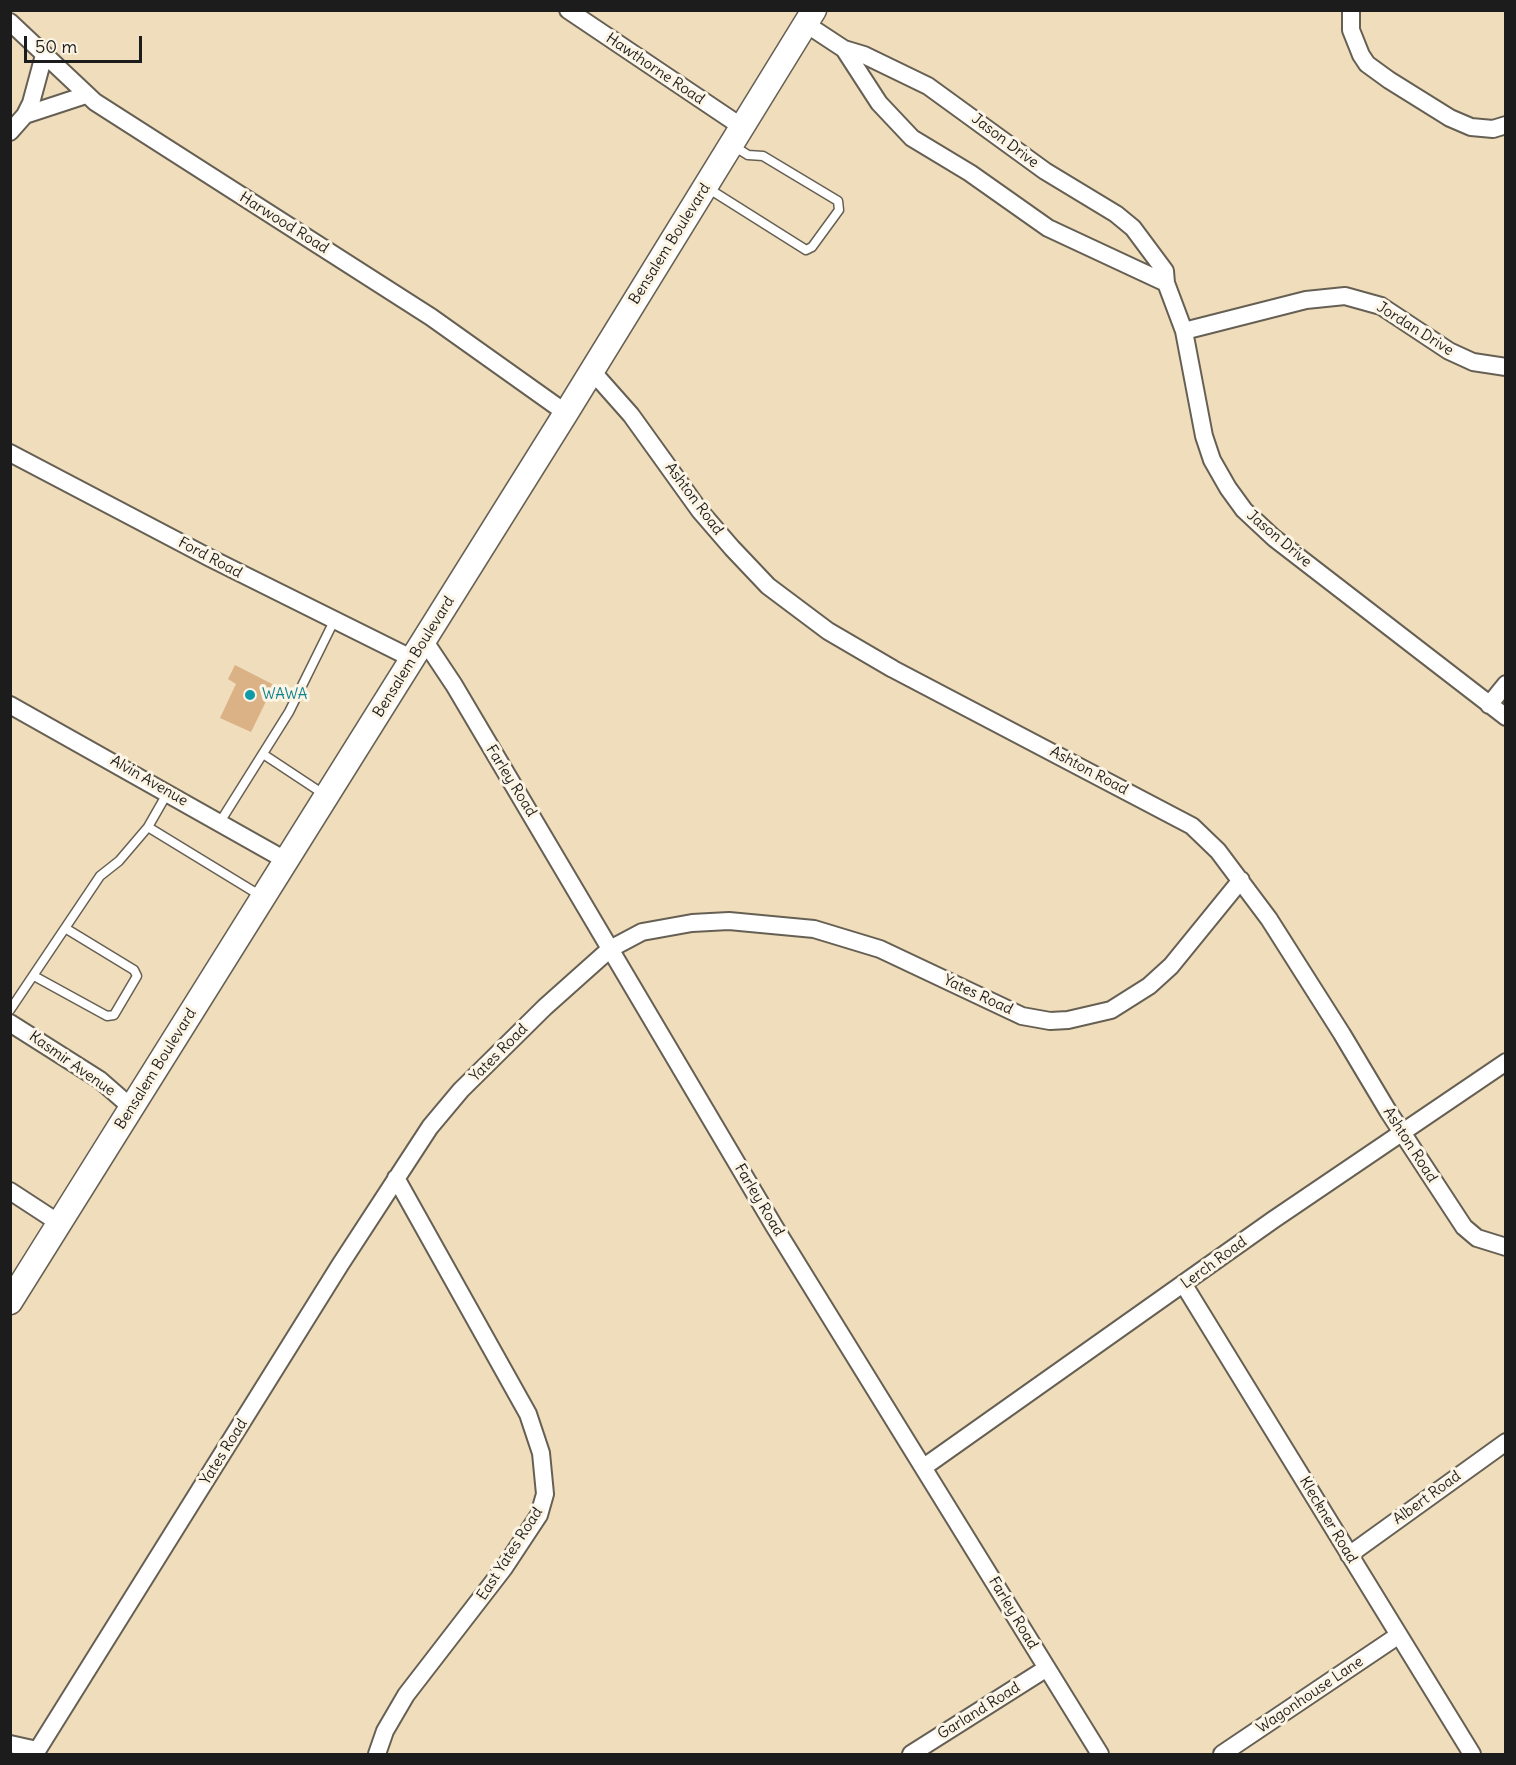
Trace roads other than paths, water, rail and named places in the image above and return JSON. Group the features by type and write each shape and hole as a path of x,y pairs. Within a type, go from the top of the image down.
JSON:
{"main road":[{"name":"Bensalem Boulevard","path":"10,1302 566,413 810,17"}],"street":[{"name":"Hawthorne Road","path":"568,10 736,136"},
{"path":"1351,10 1351,30 1367,64 1450,118 1471,127 1493,129 1506,125"},
{"name":"Jason Drive","path":"810,17 844,49 879,103 912,138 970,173 1048,228 1166,284"},
{"name":"Harwood Road","path":"10,22 86,95 431,316 566,413"},
{"name":"Jason Drive","path":"844,49 864,55 928,86 1045,171 1116,214 1133,228 1165,271 1166,284 1184,331 1212,460 1244,510 1274,538 1506,717"},
{"path":"10,132 32,104 44,55"},
{"path":"25,115 86,95"},
{"name":"Jordan Drive","path":"1184,331 1306,300 1345,296 1381,306 1449,351 1473,362 1506,367"},
{"name":"Ashton Road","path":"592,371 631,415 700,511 768,586 828,631 863,653 1192,826 1218,851 1241,880 1464,1227 1476,1238 1506,1247"},
{"name":"Ford Road","path":"10,453 334,621 418,650"},
{"name":"Farley Road","path":"418,650 454,685 774,1226 1100,1755"},
{"path":"1489,705 1506,684"},
{"name":"Alvin Avenue","path":"10,705 287,861"},
{"name":"Yates Road","path":"10,1744 36,1752 430,1127 462,1090 545,1007 610,949 642,932 692,923 729,921 814,929 880,949 1022,1016 1050,1021 1068,1020 1111,1010 1149,986 1171,966 1241,880"},
{"name":"Kasmir Avenue","path":"10,1023 100,1080 132,1108"},
{"name":"Lerch Road","path":"924,1467 1273,1220 1506,1062"},
{"name":"East Yates Road","path":"377,1755 385,1731 406,1695 504,1568 539,1515 545,1494 541,1453 528,1414 396,1178"},
{"path":"10,1191 59,1223"},
{"name":"Kleckner Road","path":"1184,1285 1472,1755"},
{"name":"Albert Road","path":"1349,1555 1506,1442"},
{"name":"Wagonhouse Lane","path":"1222,1755 1398,1635"},
{"name":"Garland Road","path":"911,1755 1047,1668"}],"lane":[{"path":"705,187 806,250 812,247 839,210 838,201 764,156 748,155 736,136"},
{"path":"220,822 288,712 334,621"},
{"path":"262,753 327,796"},
{"path":"10,1011 100,876 119,861 148,827 168,792"},
{"path":"148,827 264,897"},
{"path":"34,976 107,1016 114,1015 137,976 134,970 65,928"}],"place":[{"name":"WAWA","path":"250,695"}]}
